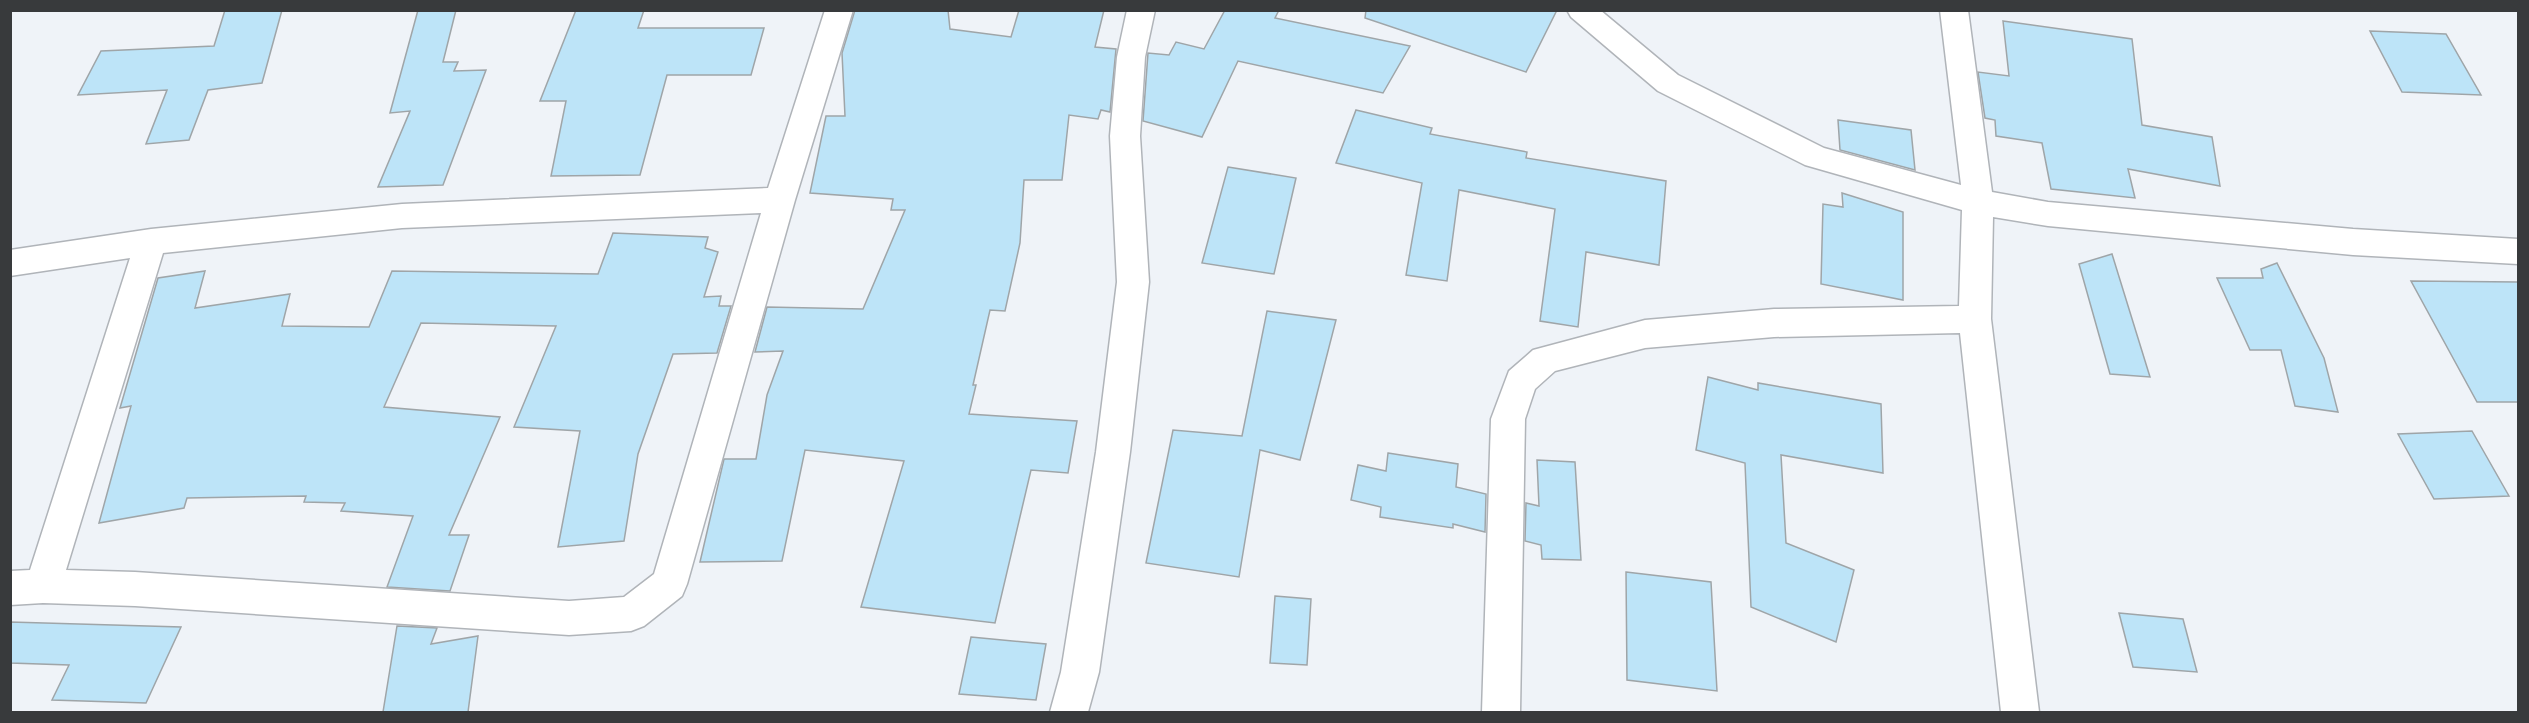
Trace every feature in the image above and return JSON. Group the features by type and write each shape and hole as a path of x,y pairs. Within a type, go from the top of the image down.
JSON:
{"street":[{"path":"151,242 27,587 135,589 569,618 631,614 669,584 780,200 839,10"},
{"path":"1069,712 1080,672 1113,452 1133,282 1125,136 1131,57 1141,10"},
{"path":"1581,10 1668,83 1816,157 1978,202 2083,217 2353,242 2518,252"},
{"path":"1954,10 1978,202 1975,319 2020,712"},
{"path":"10,263 151,242 402,216 780,200"},
{"path":"1501,712 1508,419 1521,381 1545,360 1645,334 1774,323 1975,319"}],"building":[{"path":"225,10 282,10 262,83 208,90 189,140 146,144 167,90 78,95 101,51 214,46"},
{"path":"418,10 456,10 443,62 458,62 454,71 486,70 443,185 378,187 410,111 390,113"},
{"path":"576,10 644,10 638,28 764,28 751,75 667,75 640,175 551,176 566,101 540,101"},
{"path":"855,10 948,10 950,29 1011,37 1019,10 1104,10 1095,47 1116,49 1110,112 1101,110 1098,119 1069,115 1062,180 1024,180 1020,243 1005,311 990,310 973,385 976,385 969,414 1077,421 1068,473 1031,470 995,623 861,607 904,461 805,450 782,561 700,562 724,459 756,459 767,395 783,351 755,352 767,307 863,309 905,210 891,210 893,199 810,193 826,116 845,116 842,53"},
{"path":"1225,10 1279,10 1275,18 1410,46 1383,93 1238,61 1202,137 1143,121 1148,53 1169,55 1176,42 1204,49"},
{"path":"1366,10 1557,10 1526,72 1365,18"},
{"path":"2003,21 2132,39 2142,125 2212,137 2220,186 2128,169 2135,198 2051,189 2042,143 1996,136 1995,120 1985,118 1978,72 2009,76"},
{"path":"2370,31 2446,34 2481,95 2402,92"},
{"path":"1356,110 1432,128 1430,134 1527,152 1526,158 1666,181 1659,265 1586,252 1578,327 1540,321 1555,209 1459,190 1447,281 1406,275 1422,183 1336,163"},
{"path":"1838,120 1911,130 1915,170 1840,150"},
{"path":"1228,167 1296,178 1274,274 1202,263"},
{"path":"1842,193 1903,212 1903,300 1821,284 1823,204 1843,207"},
{"path":"613,233 708,237 705,248 718,252 704,297 721,296 719,306 731,306 717,353 673,354 638,454 624,541 558,547 580,431 514,427 556,326 421,323 384,407 500,417 449,535 469,535 450,591 387,587 413,516 341,511 345,503 304,502 306,496 187,498 184,508 99,523 131,406 120,408 158,278 205,271 195,308 290,294 282,326 369,327 392,271 598,274"},
{"path":"2112,254 2150,377 2110,374 2079,264"},
{"path":"2277,263 2324,358 2338,412 2295,406 2281,350 2250,350 2217,278 2263,278 2261,269"},
{"path":"2411,281 2518,282 2518,402 2477,402"},
{"path":"1267,311 1336,320 1300,460 1260,450 1239,577 1146,563 1173,430 1242,436"},
{"path":"1708,377 1758,390 1758,383 1881,404 1883,473 1781,455 1786,543 1854,570 1836,642 1751,607 1745,463 1696,450"},
{"path":"2472,431 2509,496 2434,499 2398,434"},
{"path":"1388,453 1458,464 1456,487 1486,494 1485,532 1453,524 1453,528 1380,517 1381,507 1351,500 1358,465 1386,471"},
{"path":"1537,460 1575,462 1581,560 1542,559 1541,545 1525,541 1526,503 1539,506"},
{"path":"1626,572 1711,582 1717,691 1627,680"},
{"path":"1275,596 1311,599 1307,665 1270,663"},
{"path":"2119,613 2183,619 2197,672 2133,667"},
{"path":"10,622 181,627 146,703 52,700 69,665 10,663"},
{"path":"397,626 437,628 431,644 478,636 468,712 383,712"},
{"path":"971,637 1046,644 1036,700 959,694"}]}
